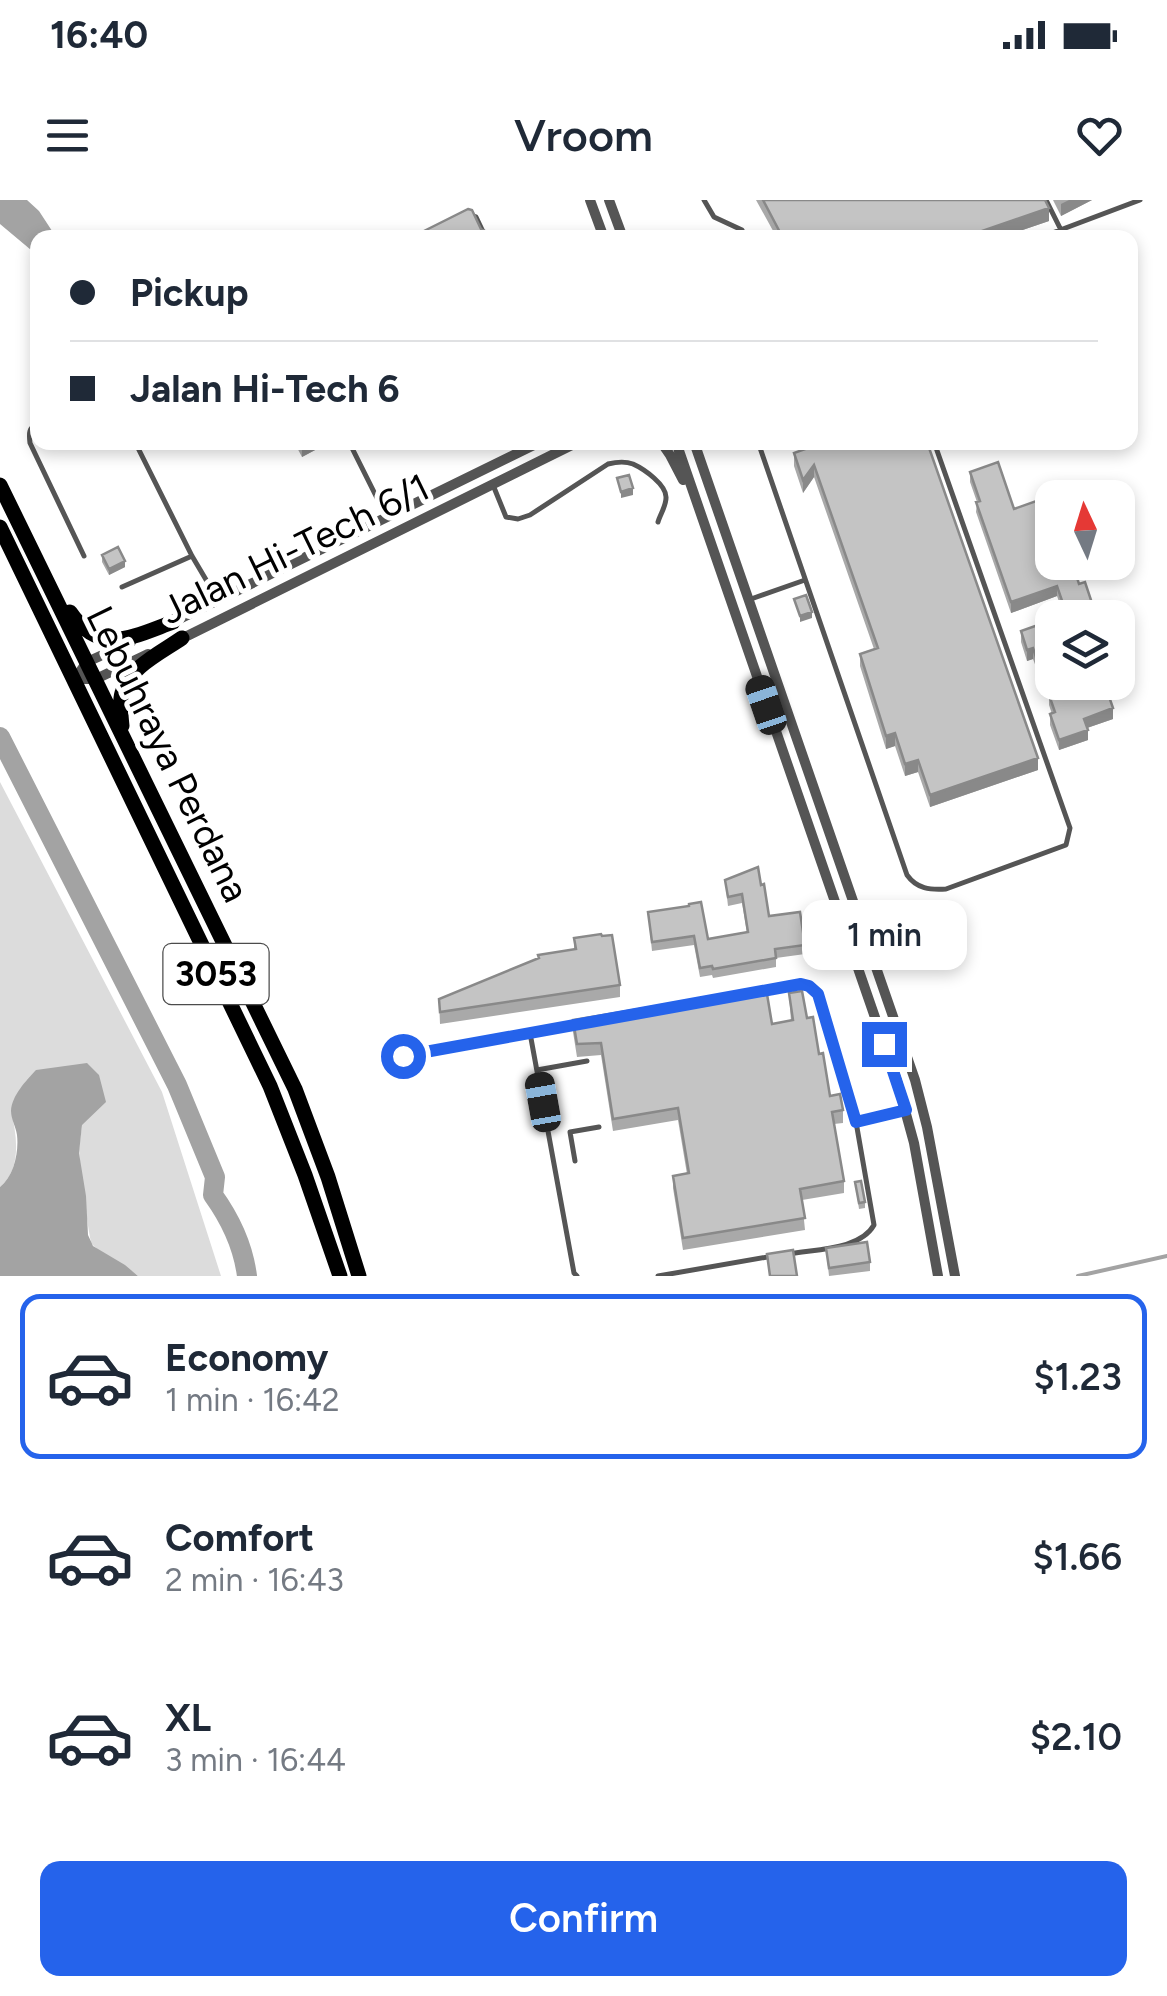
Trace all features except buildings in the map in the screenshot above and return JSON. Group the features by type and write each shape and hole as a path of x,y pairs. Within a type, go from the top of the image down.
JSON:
{"main road":[{"name":"Lebuhraya Perdana","path":"0,485 295,1089 360,1276"},
{"name":"Lebuhraya Perdana","path":"0,527 270,1086 340,1276"},
{"path":"42,571 78,625 90,634 109,640 126,639 174,622"},
{"path":"122,737 122,692 127,681 136,670 182,638"}],"street":[{"path":"590,200 601,230"},
{"path":"609,200 620,230"},
{"name":"Jalan Hi-Tech 6/1","path":"75,678 87,662 524,450"},
{"name":"Jalan Hi-Tech 6/1","path":"75,678 96,679 563,450"},
{"path":"558,453 566,450"},
{"path":"667,450 701,516"},
{"path":"679,450 906,1110 936,1276"},
{"path":"697,450 915,1080 956,1276"}],"lane":[{"path":"704,200 714,218 742,230"},
{"path":"1046,200 1062,230 1140,200"},
{"path":"467,215 476,217 482,230"},
{"path":"33,450 84,556"},
{"path":"138,450 218,600"},
{"path":"353,450 387,518"},
{"path":"761,450 911,880 930,890 946,889 1066,845 1070,828 937,450"},
{"path":"493,486 506,516 518,518 530,515 608,464 633,464 666,492 658,522"},
{"path":"122,587 192,556"},
{"path":"749,600 805,580"},
{"path":"658,1276 857,1242 874,1224 856,1122 818,994 801,984 762,991"},
{"path":"403,1056 588,1022"},
{"path":"530,1033 577,1276"},
{"path":"537,1070 586,1061"},
{"path":"856,1122 906,1110"},
{"path":"575,1160 570,1132 598,1127"}],"shaded area":[{"path":"0,200 27,200 51,230 30,230 30,249 0,224"},
{"path":"0,782 162,1092 221,1276 138,1276 92,1244 79,1156 82,1125 11,1111 15,1161 0,1187"},
{"path":"87,1063 99,1075 106,1102 82,1125 79,1153 88,1235 93,1246 138,1276 0,1276 0,1187 12,1170 17,1149 11,1111 14,1099 36,1070"}],"waterway":[{"path":"0,737 177,1085 215,1177 213,1195 235,1233 247,1276"},
{"path":"1078,1276 1167,1256"}],"route":[{"path":"403,1056 801,984 818,994 856,1122 906,1110 884,1044"}]}
